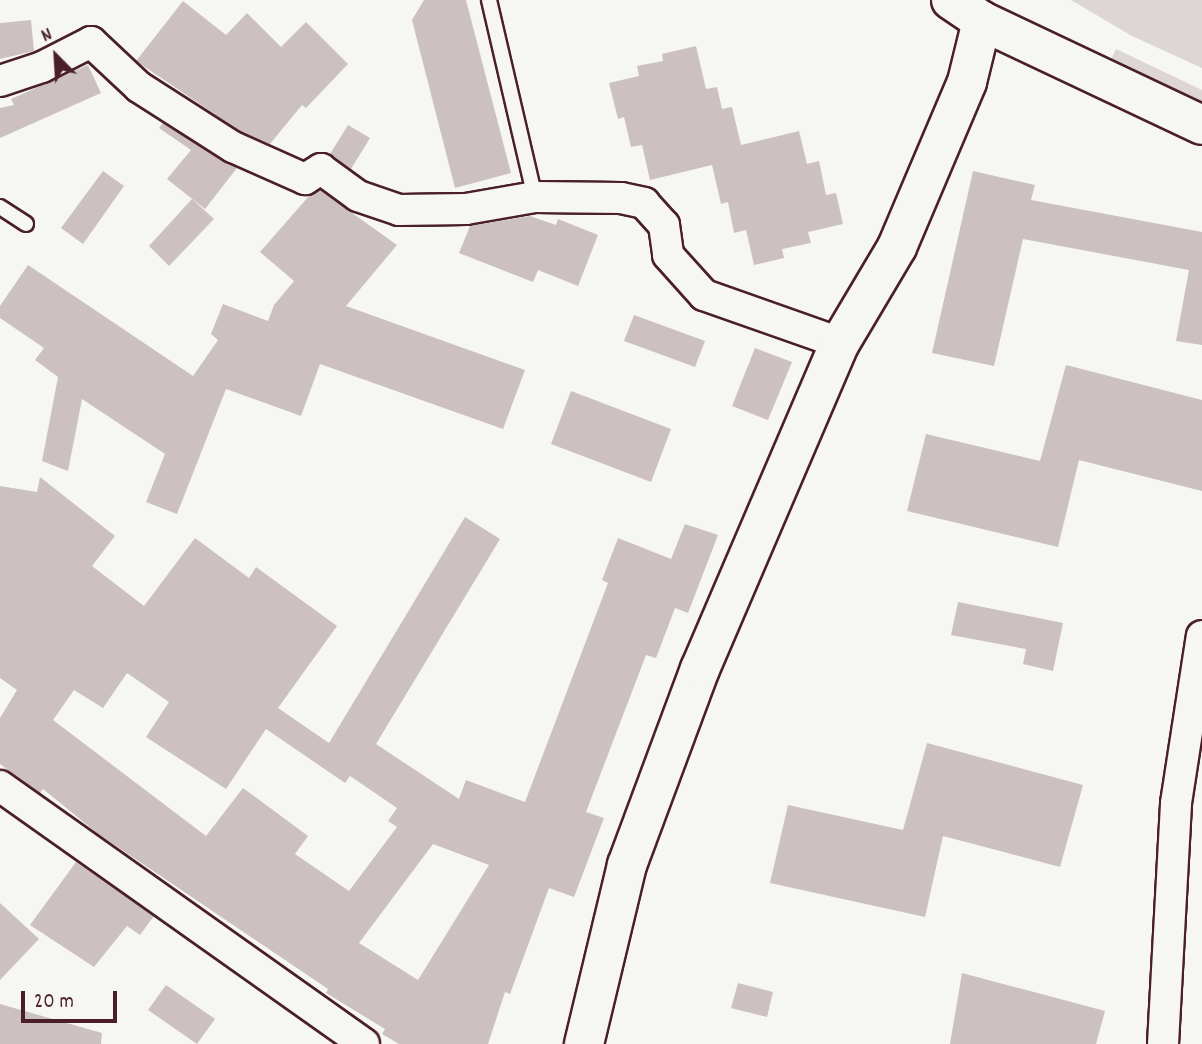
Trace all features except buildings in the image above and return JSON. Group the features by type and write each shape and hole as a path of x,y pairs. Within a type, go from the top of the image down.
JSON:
{"main road":[{"path":"951,0 982,21 1202,125"},
{"path":"584,1044 627,865 700,669 839,343 897,247 967,82 982,21"}],"street":[{"path":"0,81 42,67 91,42 149,93 233,147 305,179 321,169 358,196 399,210 466,209 534,197 621,198 644,203 664,225 668,255 704,295 839,343"},
{"path":"1163,1044 1177,803 1202,636"},
{"path":"0,786 364,1044"}],"lane":[{"path":"489,0 534,197"},
{"path":"0,208 26,224"}],"shaded area":[{"path":"1071,0 1202,0 1202,68 1132,36"},
{"path":"1116,49 1202,90 1202,105 1110,62"}]}
